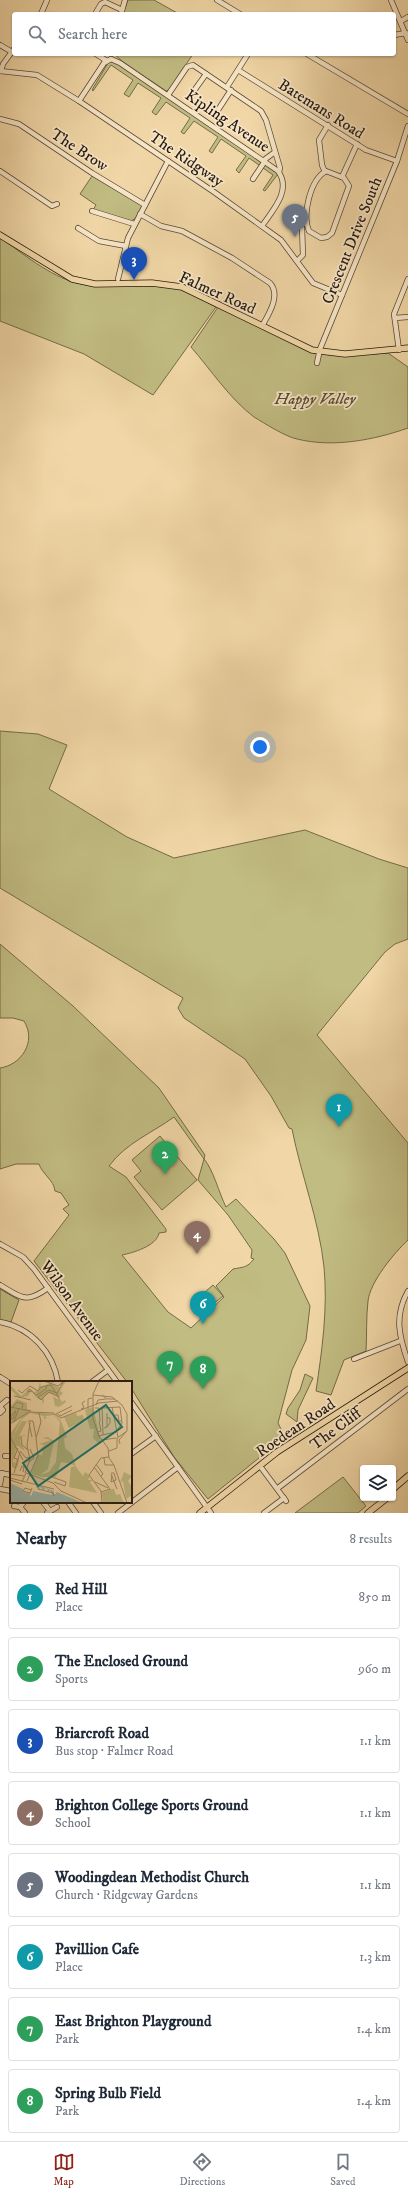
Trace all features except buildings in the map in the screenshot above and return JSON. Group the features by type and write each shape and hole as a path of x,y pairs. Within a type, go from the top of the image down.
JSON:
{"main road":[{"name":"Falmer Road","path":"0,235 72,279 95,284 150,282 176,286 202,296 304,347 320,351 345,354 408,348"},
{"name":"Roedean Road","path":"200,1513 283,1448 407,1371"},
{"path":"396,1486 408,1476"},
{"path":"396,1491 408,1481"},
{"path":"363,1513 378,1501"},
{"path":"369,1513 383,1501"}],"street":[{"path":"42,12 48,0"},
{"path":"97,12 104,3 122,12 125,0"},
{"path":"217,0 237,12"},
{"path":"391,0 408,40"},
{"path":"401,21 408,17"},
{"path":"396,35 406,33"},
{"path":"0,45 12,51"},
{"path":"0,71 3,64 12,52"},
{"path":"218,110 245,56"},
{"path":"310,56 408,114"},
{"path":"79,101 109,58"},
{"name":"Kipling Avenue","path":"109,58 117,60 279,172 284,183 283,193 262,226"},
{"path":"168,95 189,66 194,66 254,104 262,113 275,152 279,172"},
{"name":"Batemans Road","path":"238,70 289,103 305,110 357,144 397,161"},
{"name":"The Ridgway","path":"0,71 39,76 79,101 262,226 285,244 313,283 342,295"},
{"path":"191,93 206,74"},
{"name":"The Brow","path":"0,119 19,124 92,173 145,205"},
{"path":"325,172 322,165 319,140 328,125"},
{"name":"Crescent Drive South","path":"317,362 342,295 397,161 408,126"},
{"path":"342,177 357,144"},
{"path":"253,179 264,161 275,152"},
{"path":"118,278 126,246 134,224 168,161"},
{"path":"325,172 332,172 342,177 349,183 349,188 333,229 328,237 317,238 309,230 306,211 312,191 325,172"},
{"path":"0,180 2,173 52,206 57,204"},
{"path":"92,211 98,216 103,214 134,224"},
{"path":"140,214 161,226 182,231 232,258 270,283 274,289 275,296 262,326"},
{"path":"78,228 99,241 126,246"},
{"path":"298,261 303,255 305,235 302,228"},
{"path":"399,350 395,310 408,279"},
{"path":"395,318 408,317"},
{"name":"Wilson Avenue","path":"0,1244 27,1261 116,1381"},
{"path":"0,1285 26,1299 36,1297 48,1288"},
{"path":"408,1291 399,1317 400,1341 408,1362"},
{"path":"0,1322 23,1330 38,1342 52,1361 58,1381"},
{"path":"357,1359 400,1341"},
{"path":"93,1381 108,1370"},
{"path":"0,1377 10,1383"},
{"name":"The Cliff","path":"278,1488 408,1389"},
{"path":"0,1412 3,1410 0,1406 7,1400"},
{"path":"132,1403 211,1513"},
{"path":"132,1453 156,1436"},
{"path":"5,1456 10,1456"},
{"path":"260,1466 285,1499 264,1513"},
{"path":"132,1502 178,1467"},
{"path":"0,1484 1,1473"},
{"path":"0,1489 10,1491"},
{"path":"20,1507 23,1503"},
{"path":"44,1503 48,1512 57,1507"},
{"path":"69,1503 76,1513"},
{"path":"94,1503 101,1513"},
{"path":"118,1513 131,1503"},
{"path":"14,1506 20,1507 25,1513"}],"green space":[{"path":"128,0 154,0 175,12 124,12"},
{"path":"116,56 192,56 169,90 166,91"},
{"path":"114,61 274,170 278,174 265,191 263,190 273,175 249,158 239,173 236,170 246,156 221,139 212,153 209,151 218,137 194,121 184,134 181,132 190,118 166,102 156,115 152,112 161,98 138,83 129,97 124,94 133,80 111,65 93,91 92,90 108,63"},
{"path":"92,176 143,206 136,218 131,221 93,210 96,205 80,194"},
{"path":"0,238 46,270 67,280 77,283 102,286 155,284 167,286 180,289 194,295 216,307 153,395 84,354 0,321"},
{"name":"Happy Valley","path":"218,307 314,353 341,356 388,353 408,367 408,428 367,439 339,443 311,442 287,436 254,417 237,402 191,347"},
{"path":"0,731 38,734 67,745 49,789 127,837 174,858 305,830 379,859 408,868 408,939 395,944 385,952 317,1035 408,1143 408,1240 396,1252 373,1285 367,1307 366,1351 344,1360 331,1395 316,1391 325,1314 324,1267 322,1249 292,1129 289,1128 271,1096 245,1059 184,1018 178,1008 183,998 0,888"},
{"path":"0,944 73,1006 159,1088 205,1155 204,1159 213,1175 226,1207 236,1199 274,1239 285,1253 310,1306 306,1340 292,1370 278,1423 285,1437 208,1499 174,1457 132,1390 132,1381 126,1381 34,1261 69,1215 63,1209 69,1205 61,1193 55,1191 39,1164 16,1164 0,1169 0,1068 8,1066 20,1057 25,1051 29,1037 28,1029 24,1021 13,1018 0,1018","holes":["174,1117 204,1159 198,1180 228,1215 252,1250 251,1258 254,1259 247,1266 233,1269 216,1286 224,1297 191,1328 168,1312 122,1255 144,1248 154,1242 159,1233 166,1232 166,1229 126,1177 109,1166 123,1151"]},
{"path":"160,1136 197,1180 162,1210 134,1177 141,1171 132,1160"},
{"path":"213,1285 223,1296 206,1310 197,1299"},
{"path":"0,1289 19,1300 11,1322 0,1320"},
{"path":"305,1374 313,1378 298,1410 297,1422 286,1414 288,1408 300,1390"},
{"path":"343,1477 360,1498 360,1501 362,1501 366,1506 358,1513 295,1513"}],"place":[{"name":"Woodingdean Methodist Church","path":"295,237"},
{"name":"Briarcroft Road","path":"134,280"},
{"name":"Red Hill","path":"339,1127"},
{"name":"The Enclosed Ground","path":"165,1174"},
{"name":"Brighton College Sports Ground","path":"197,1254"},
{"name":"Pavillion Cafe","path":"203,1324"},
{"name":"East Brighton Playground","path":"170,1384"},
{"name":"Spring Bulb Field","path":"203,1389"}]}
